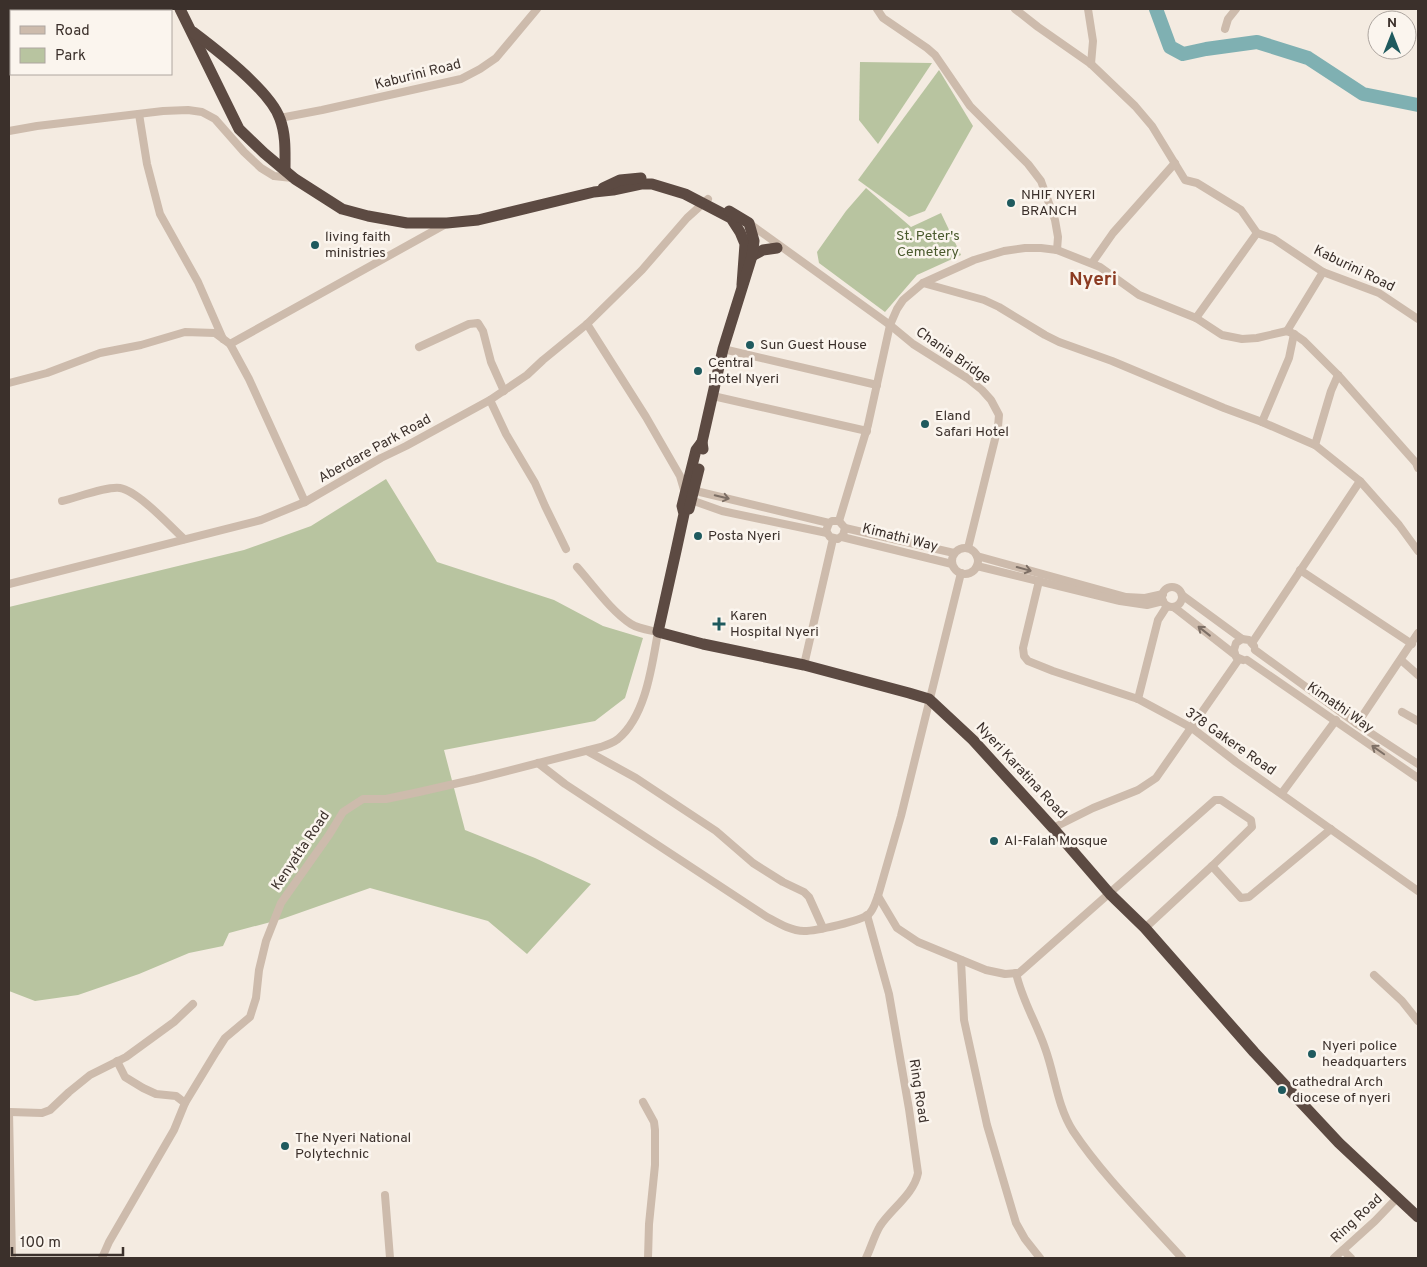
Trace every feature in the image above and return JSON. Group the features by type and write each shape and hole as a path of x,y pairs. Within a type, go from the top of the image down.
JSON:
{"highway":[{"path":"180,9 239,129 295,179 342,209 407,223 447,223 478,220 594,192 652,184 702,199 750,227 754,245 752,256 723,349 702,442 696,450 688,489 682,506 684,514 658,632"},
{"path":"190,30 215,48 269,100 280,118 284,133 285,169"},
{"path":"702,199 731,218 740,232 745,244 742,285"},
{"path":"752,256 763,250 777,248"},
{"name":"Nyeri Karatina Road","path":"658,632 703,644 804,665 929,699 973,740 1110,894 1144,928 1254,1052 1339,1143 1418,1217"}],"street":[{"name":"Kaburini Road","path":"280,118 461,79 496,58 537,9"},
{"path":"877,9 883,18 935,55 970,106 1028,164 1041,180 1055,220 1058,237 1057,250"},
{"path":"1015,9 1091,64 1135,106 1152,126 1185,180 1197,183 1241,210 1257,233 1196,318"},
{"path":"1088,9 1092,41 1091,64"},
{"path":"1225,29 1228,19 1236,9"},
{"path":"9,132 139,114 188,110 208,115 215,120 261,168 274,176 295,179"},
{"path":"139,114 147,164 160,214 198,282 223,339"},
{"path":"1092,263 1113,233 1175,163"},
{"name":"Aberdare Park Road","path":"9,584 261,520 305,502 381,458 490,400 527,375 587,324 642,270 688,218 702,199"},
{"name":"Chania Bridge","path":"731,218 750,227 805,263 913,344 967,378 991,400 999,415 998,427 968,548"},
{"path":"230,344 447,223"},
{"name":"Chania Bridge","path":"750,227 802,266 823,278"},
{"name":"Kaburini Road","path":"1257,233 1274,239 1323,272 1379,294 1418,318"},
{"path":"839,521 867,431 890,325 897,309 903,300 923,283 974,260 1004,251 1041,248 1057,250 1092,263 1139,295 1196,318 1222,335 1242,339 1290,333 1304,341 1338,374 1417,464"},
{"path":"1262,422 1289,358 1290,333 1323,272"},
{"path":"923,283 984,300 1000,307 1044,335 1059,342 1112,361 1314,445 1360,481 1400,525 1418,551"},
{"path":"419,347 469,324 478,323 483,331 491,362 504,391"},
{"path":"587,324 646,417 688,489 722,511 830,536 842,536 845,528 839,521 829,523 688,489"},
{"path":"9,384 48,373 100,353 141,345 185,332 216,333 230,344 249,379 305,502"},
{"path":"723,349 877,385"},
{"path":"1314,445 1338,374"},
{"path":"712,396 867,431"},
{"path":"490,400 506,434 535,483 566,549"},
{"path":"1240,657 1253,656 1254,646 1300,570 1360,481"},
{"path":"62,501 112,488 125,490 151,508 184,539"},
{"path":"804,665 830,536 826,528 829,523"},
{"name":"Kimathi Way","path":"845,528 954,553"},
{"name":"Kimathi Way","path":"842,536 952,564"},
{"path":"977,566 968,573 961,573 955,570 952,564 954,553 960,548 968,548 977,556 1126,597 1180,604 1182,595"},
{"path":"977,556 977,566"},
{"path":"977,566 1131,603 1147,605 1167,602"},
{"path":"577,567 621,616 642,629 658,632"},
{"path":"1300,570 1412,644"},
{"path":"538,763 565,784 767,917 788,928 803,931 823,928 868,915 874,907 878,896 901,816 961,573"},
{"name":"378 Gakere Road","path":"1040,581 1023,648 1024,656 1028,661 1138,699 1192,728 1236,762 1418,891"},
{"path":"1138,699 1158,620 1167,602 1167,589 1178,589 1182,595 1242,639 1250,640 1254,646"},
{"name":"Kimathi Way","path":"1167,602 1240,657 1336,720 1418,778"},
{"name":"Kenyatta Road","path":"102,1258 114,1233 174,1130 185,1102 225,1038 250,1017 256,998 259,970 266,941 281,903 343,812 363,799 386,799 476,779 601,748 617,740 631,724 641,704 658,632"},
{"path":"1357,724 1418,633"},
{"path":"1240,657 1234,646 1242,639"},
{"name":"Kimathi Way","path":"1254,646 1357,724 1418,764"},
{"path":"1053,828 1146,785 1156,778 1240,657"},
{"path":"1401,660 1418,675"},
{"path":"1402,712 1418,722"},
{"path":"1282,793 1336,720"},
{"path":"587,751 636,778 716,832 753,862 783,882 804,892 809,898 823,928"},
{"path":"878,896 897,928 918,942 992,972 1016,973 1218,799 1251,820 1252,827 1144,928"},
{"path":"1212,866 1241,898 1245,899 1331,829"},
{"name":"Ring Road","path":"866,1258 879,1228 911,1189 918,1173 889,994 868,915"},
{"path":"961,960 964,1020 987,1125 1016,1223 1025,1239 1040,1258"},
{"path":"1016,973 1020,989 1045,1048 1059,1099 1072,1129 1098,1164 1182,1258"},
{"path":"1374,975 1402,1002 1418,1021"},
{"path":"12,1258 9,1112 42,1113 50,1110 90,1075 126,1057 174,1022 193,1004"},
{"path":"117,1061 126,1077 143,1088 156,1094 176,1096 185,1102"},
{"path":"643,1102 654,1122 655,1130 648,1258"},
{"path":"385,1196 390,1258"},
{"name":"Ring Road","path":"1334,1258 1375,1222 1397,1198"},
{"path":"1343,1250 1351,1258"}],"green space":[{"path":"860,62 932,63 878,144 859,120"},
{"path":"939,70 973,126 925,211 909,217 858,180"},
{"name":"St. Peter's Cemetery","path":"866,188 911,227 941,213 961,255 917,275 885,312 819,263 817,252 846,211"},
{"path":"386,479 437,562 554,600 603,626 643,638 625,698 595,721 444,750 465,830 535,858 591,884 527,954 488,921 370,888 282,919 229,933 223,946 189,953 139,974 78,995 35,1001 9,991 9,607 244,550 311,526"}],"waterway":[{"path":"1156,9 1170,47 1183,54 1257,42 1308,58 1363,94 1418,105"}],"place":[{"name":"NHIF NYERI BRANCH","path":"1011,203"},
{"name":"living faith ministries","path":"315,245"},
{"name":"Sun Guest House","path":"750,345"},
{"name":"Central Hotel Nyeri","path":"698,371"},
{"name":"Eland Safari Hotel","path":"925,424"},
{"name":"Posta Nyeri","path":"698,536"},
{"name":"Karen Hospital Nyeri","path":"719,624"},
{"name":"Al-Falah Mosque","path":"994,841"},
{"name":"Nyeri police headquarters","path":"1312,1054"},
{"name":"cathedral Arch diocese of nyeri","path":"1282,1090"},
{"name":"The Nyeri National Polytechnic","path":"285,1146"}],"district":[{"name":"Nyeri","path":"1093,280"}]}
